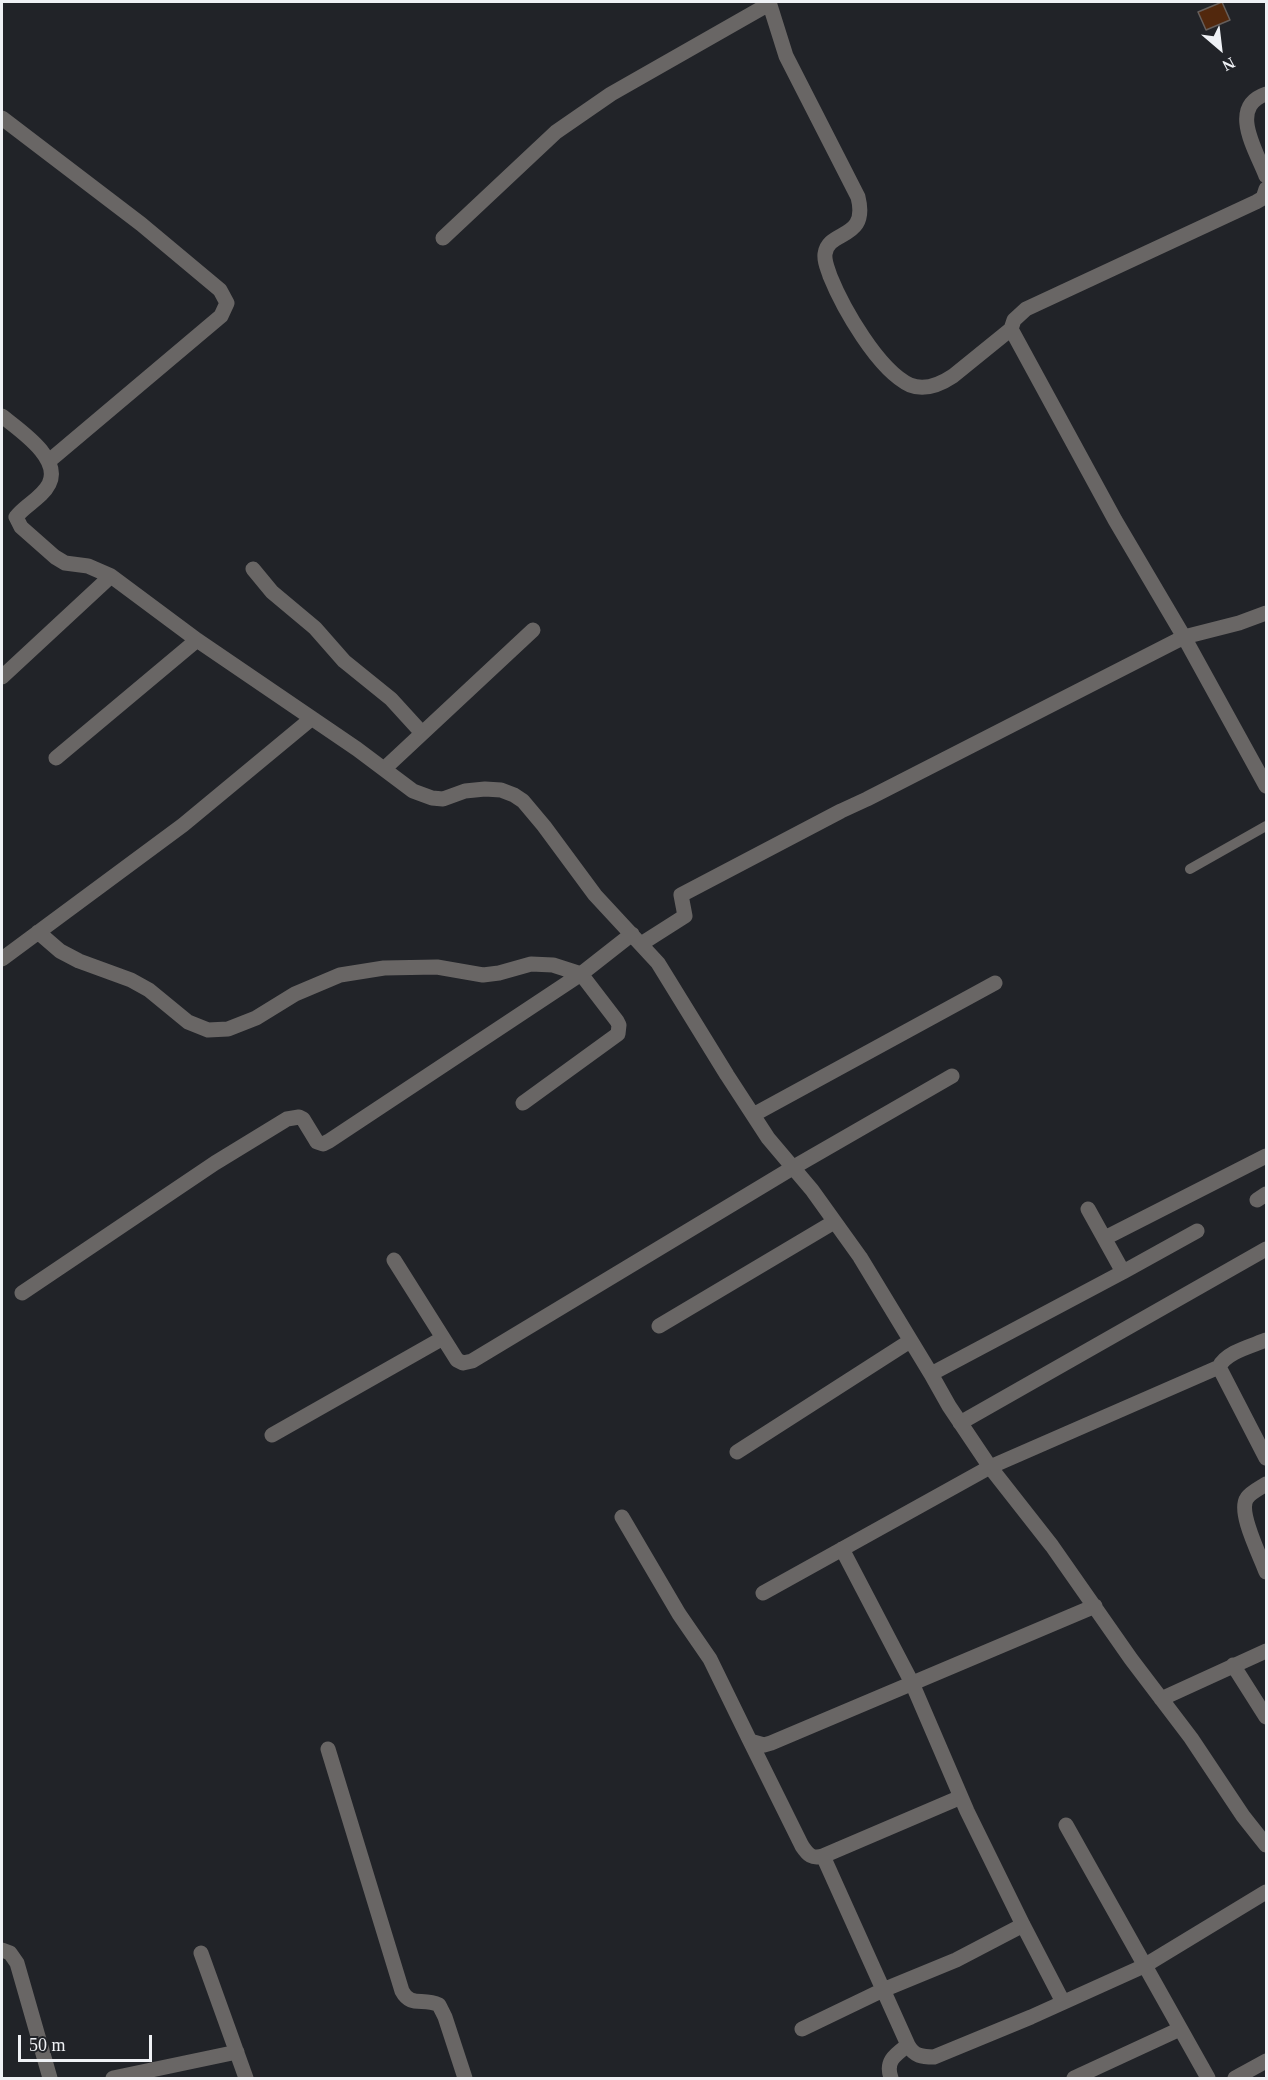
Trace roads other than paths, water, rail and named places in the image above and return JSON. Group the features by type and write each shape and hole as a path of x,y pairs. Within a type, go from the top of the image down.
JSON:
{"street":[{"path":"443,238 556,132 611,94 769,3 786,56 858,197 861,210 860,220 829,245 825,252 825,261 836,291 860,334 896,376 912,386 928,387 943,382 1011,329 1014,320 1033,306 1256,202 1263,198 1266,189"},
{"path":"1266,94 1252,101 1245,117 1247,128 1266,176"},
{"path":"2,118 141,224 220,290 226,303 221,316 49,461"},
{"path":"1011,329 1115,520 1184,637 1266,786"},
{"path":"2,416 33,441 49,461 51,471 50,483 9,517 55,556 65,563 88,567 111,576 197,640 413,791 432,798 443,799 465,791 501,790 523,801 596,895 658,963 768,1138 794,1167 860,1257 960,1423 990,1467 1052,1546 1191,1738 1243,1816 1266,1845"},
{"path":"253,569 272,592 315,628 344,661 385,694 422,733"},
{"path":"2,677 111,576"},
{"path":"22,1293 215,1163 287,1119 299,1117 303,1119 317,1142 323,1144 329,1141 581,974 637,939 685,916 681,895 1184,637 1239,623 1266,613"},
{"path":"384,769 533,630"},
{"path":"56,758 197,640"},
{"path":"2,959 183,825 311,719"},
{"path":"38,933 60,951 79,961 131,980 149,990 188,1022 208,1030 228,1029 256,1018 295,994 340,975 384,968 438,967 483,975 531,964 553,964 581,974 617,1021 618,1034 523,1103"},
{"path":"753,1115 995,983"},
{"path":"394,1260 457,1360 463,1363 472,1361 794,1167 952,1076"},
{"path":"1105,1238 1266,1156"},
{"path":"1088,1209 1123,1272"},
{"path":"659,1326 834,1222"},
{"path":"931,1374 1197,1232"},
{"path":"960,1423 1266,1249"},
{"path":"272,1435 443,1338"},
{"path":"737,1452 910,1341"},
{"path":"763,1593 990,1467 1219,1367 1227,1358 1266,1341"},
{"path":"1219,1367 1266,1458"},
{"path":"1266,1484 1248,1496 1244,1508 1246,1522 1266,1572"},
{"path":"622,1517 679,1614 710,1659 802,1846 810,1857 823,1856 961,1797"},
{"path":"842,1549 912,1683 961,1797 1063,2002"},
{"path":"750,1741 764,1745 771,1743 1095,1606"},
{"path":"1161,1699 1266,1651"},
{"path":"1233,1665 1266,1717"},
{"path":"328,1749 402,1991 408,2000 413,2002 423,2000 439,2005 465,2079"},
{"path":"1066,1825 1208,2079"},
{"path":"823,1856 908,2045 912,2052 922,2057 934,2056 1144,1966 1266,1892"},
{"path":"802,2029 883,1990 956,1960 1023,1925"},
{"path":"2,1950 10,1953 17,1963 50,2079"},
{"path":"201,1953 246,2079"},
{"path":"1074,2079 1180,2029"},
{"path":"891,2079 889,2066 891,2059 908,2045"},
{"path":"113,2079 237,2052"},
{"path":"1235,2079 1266,2061"}],"lane":[{"path":"1190,868 1266,826"}]}
